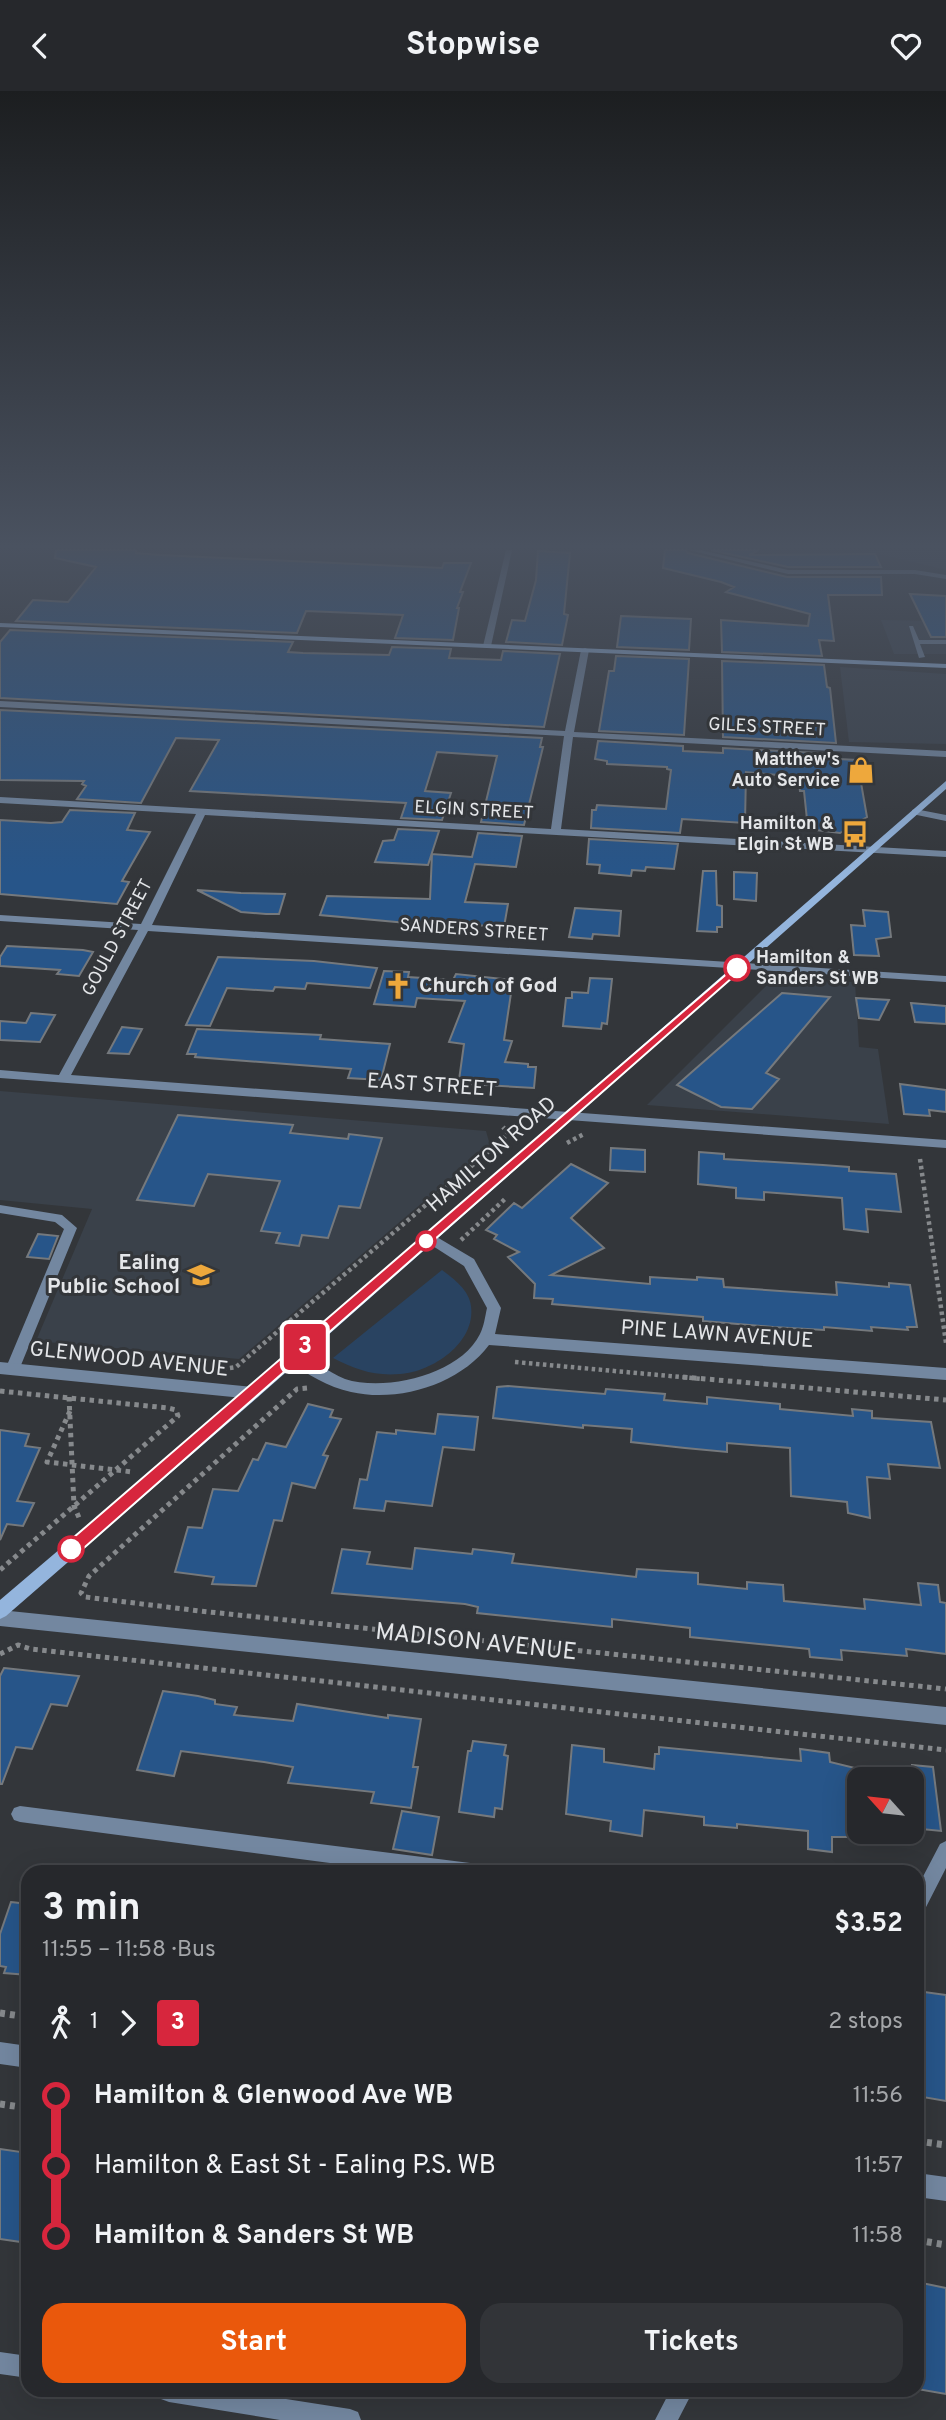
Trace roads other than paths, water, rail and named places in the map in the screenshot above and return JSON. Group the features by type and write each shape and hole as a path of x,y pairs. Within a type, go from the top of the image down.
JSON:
{"main road":[{"path":"814,659 946,666"},
{"path":"849,660 856,659"},
{"name":"HAMILTON ROAD","path":"0,1611 253,1393 946,784"}],"street":[{"path":"556,831 569,733 583,659"},
{"name":"GILES STREET","path":"0,703 946,754"},
{"name":"ELGIN STREET","path":"0,800 946,854"},
{"name":"GOULD STREET","path":"62,1080 145,927 202,811"},
{"name":"SANDERS STREET","path":"0,918 946,979"},
{"name":"EAST STREET","path":"0,1074 946,1144"},
{"path":"293,1357 339,1382 360,1388 394,1387 428,1381 464,1362 485,1339 494,1308 469,1263 429,1238"},
{"name":"PINE LAWN AVENUE","path":"485,1339 946,1374"},
{"name":"GLENWOOD AVENUE","path":"6,1369 253,1393"},
{"name":"MADISON AVENUE","path":"0,1618 946,1716"},
{"path":"0,2053 21,2056"},
{"path":"924,2186 946,2189"}],"lane":[{"path":"915,812 946,818"},
{"path":"0,1209 58,1217 71,1228 6,1369"},
{"path":"20,1814 416,1865"},
{"path":"924,1893 946,1850"},
{"path":"0,2363 21,2366"},
{"path":"206,2397 349,2420"},
{"path":"666,2420 678,2397"}],"place":[{"name":"Matthew's Auto Service","path":"861,770"},
{"name":"Hamilton & Elgin St WB","path":"855,834"},
{"name":"Hamilton & Sanders St WB","path":"737,968"},
{"name":"Church of God","path":"398,986"},
{"name":"Ealing Public School","path":"201,1275"}]}
